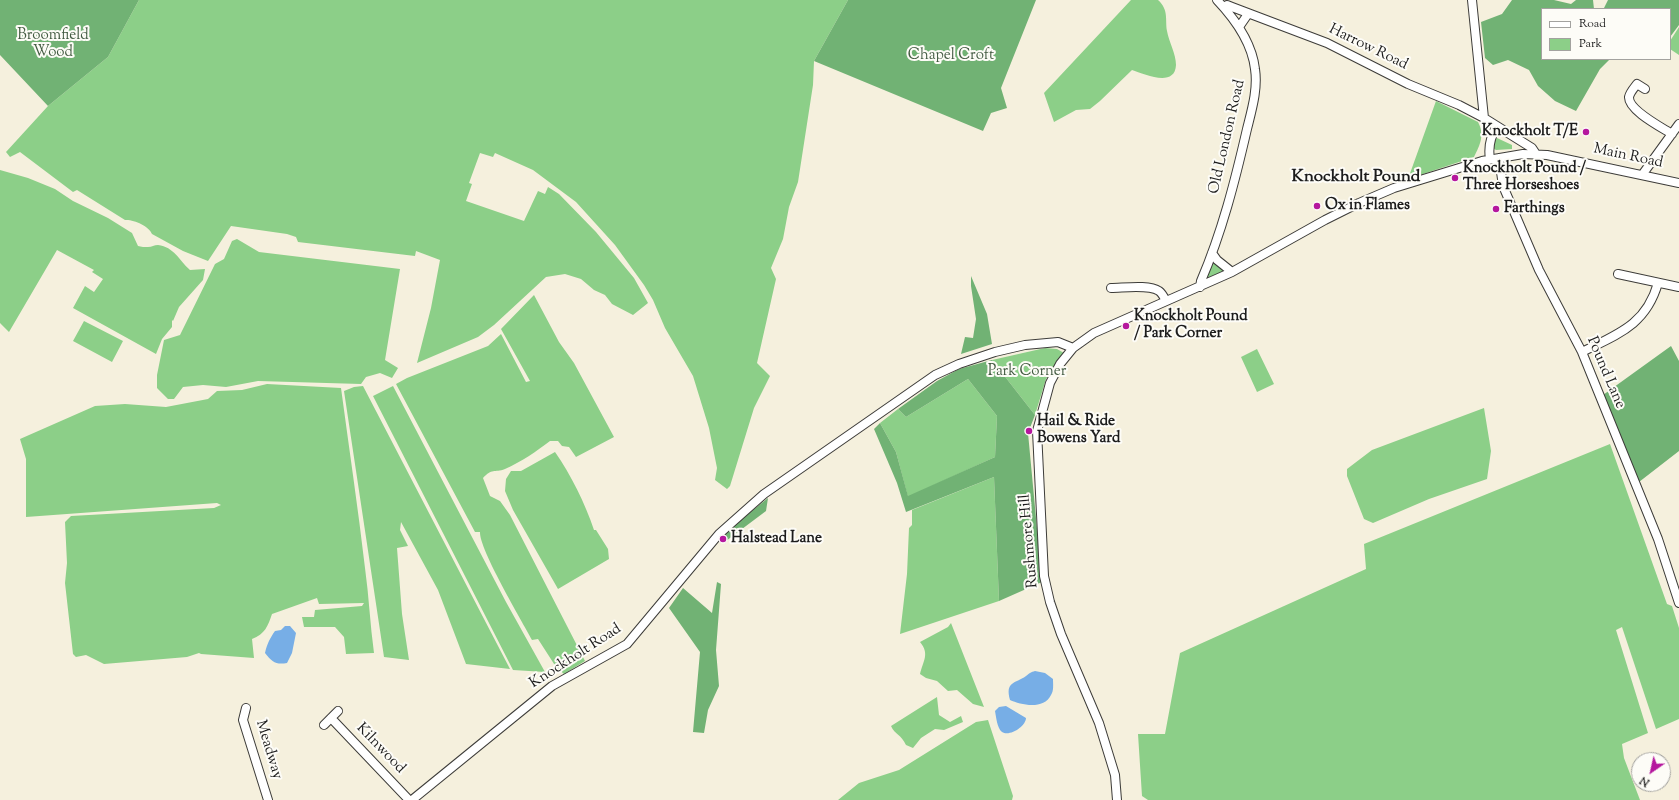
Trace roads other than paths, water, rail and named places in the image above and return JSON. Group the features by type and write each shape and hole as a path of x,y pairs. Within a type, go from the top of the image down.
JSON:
{"street":[{"name":"Old London Road","path":"1200,287 1237,170 1255,94 1256,77 1249,45 1239,27 1217,0"},
{"path":"1472,0 1484,118"},
{"name":"Harrow Road","path":"1224,7 1229,6 1327,43 1408,84 1455,103 1484,118 1532,148 1536,154"},
{"path":"1239,27 1248,14"},
{"path":"1645,88 1637,84 1630,94 1629,99 1631,105 1672,134"},
{"path":"1642,175 1679,124"},
{"path":"1490,159 1489,144 1496,126"},
{"name":"Main Road","path":"1232,272 1325,220 1371,197 1419,180 1490,159 1536,154 1561,157 1679,183"},
{"name":"Pound Lane","path":"1499,158 1503,186 1539,270 1582,352 1658,539 1679,603"},
{"path":"1212,253 1217,260 1232,272"},
{"name":"Rushmore Hill","path":"1118,800 1115,775 1099,723 1060,634 1044,576 1037,431 1050,383 1060,364 1073,348 1094,333 1232,272"},
{"path":"1622,273 1679,287"},
{"path":"1582,352 1621,333 1634,324 1654,298 1658,282"},
{"path":"1111,288 1144,288 1158,290 1161,292 1166,301"},
{"name":"Knockholt Road","path":"410,800 552,686 627,644 719,534 764,494 935,375 959,364 995,352 1025,345 1058,342 1073,348"},
{"name":"Meadway","path":"246,708 243,720 268,800"},
{"path":"324,725 338,711"},
{"name":"Kilnwood","path":"331,718 410,800"}],"water":[{"path":"285,626 290,626 296,633 292,653 287,663 280,664 272,661 265,653 269,641 275,631 281,630"},
{"path":"1035,671 1045,673 1053,679 1053,692 1048,700 1043,703 1026,705 1010,700 1010,686"},
{"path":"1006,706 1026,718 1021,727 1009,733 1002,732 1000,730 995,711 999,707"}],"place":[{"name":"Knockholt T/E","path":"1586,132"},
{"name":"Knockholt Pound / Three Horseshoes","path":"1455,178"},
{"name":"Ox in Flames","path":"1317,206"},
{"name":"Farthings","path":"1496,209"},
{"name":"Knockholt Pound / Park Corner","path":"1126,326"},
{"name":"Hail & Ride Bowens Yard","path":"1029,431"},
{"name":"Halstead Lane","path":"723,539"}],"district":[{"name":"Knockholt Pound","path":"1356,178"}],"park label":[{"name":"Broomfield Wood","path":"53,44"},
{"name":"Chapel Croft","path":"951,56"},
{"name":"Park Corner","path":"1027,372"}]}
